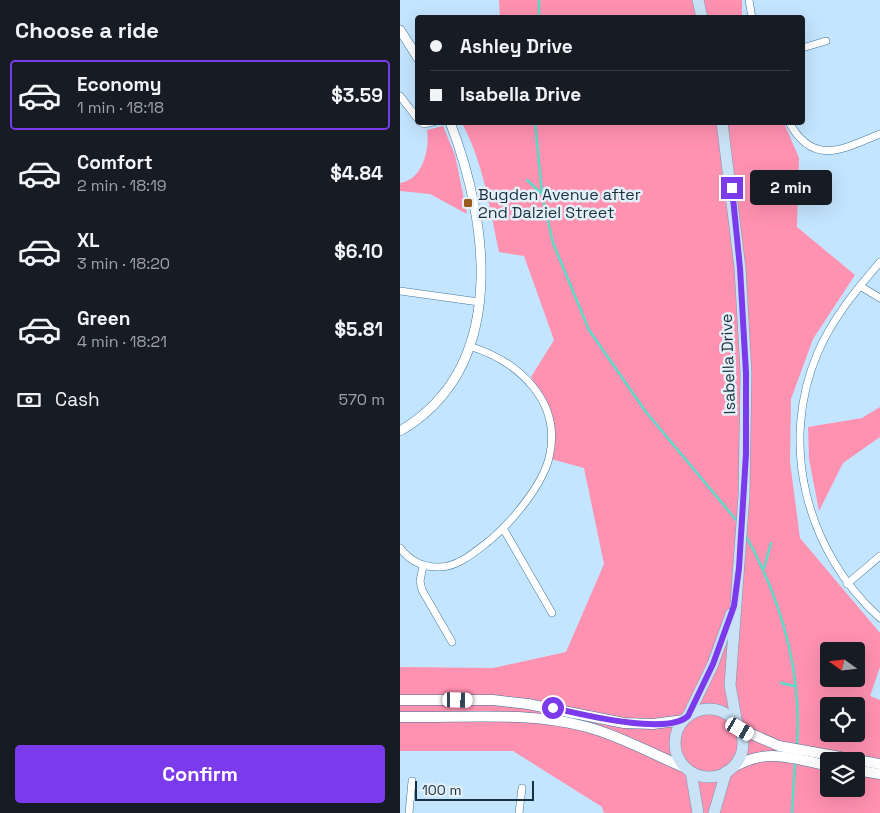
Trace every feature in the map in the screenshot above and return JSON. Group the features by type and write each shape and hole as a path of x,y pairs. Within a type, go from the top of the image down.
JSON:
{"main road":[{"path":"698,0 701,15"},
{"name":"Isabella Drive","path":"722,125 735,214 745,333 746,421 744,495 739,568 734,606 730,685 739,726"},
{"name":"Isabella Drive","path":"686,718 713,664 734,606"},
{"path":"400,700 502,701 553,708 624,723 652,724 686,718 698,711 714,709 728,714 739,726 778,751 820,761"},
{"path":"400,717 530,718 559,721 601,732 708,777 729,770 753,757 778,751"},
{"path":"686,718 677,732 676,746 680,760 689,770 698,813"},
{"path":"714,813 729,770 743,748 739,726"},
{"path":"865,763 880,764"},
{"path":"865,772 880,774"}],"street":[{"path":"749,0 752,15"},
{"path":"400,31 415,54"},
{"path":"805,47 826,41"},
{"path":"400,96 415,116"},
{"path":"400,431 425,414 438,402 455,379 469,346 479,302 481,243 472,185 451,125"},
{"path":"791,125 804,144 824,151 845,149 880,134"},
{"path":"880,262 860,286 831,327 813,364 802,419 801,466 817,532 832,562 847,584 880,618"},
{"path":"860,286 880,298"},
{"path":"400,291 479,302"},
{"path":"400,548 413,561 424,566 440,567 455,564 478,550 503,528 519,510 547,465 551,442 550,425 542,401 520,372 496,356 469,346"},
{"path":"503,528 552,613"},
{"path":"847,584 880,556"},
{"path":"424,566 420,581 422,590 452,642"},
{"path":"409,813 412,781"},
{"path":"519,813 522,788"}],"shaded area":[{"path":"499,0 742,0 742,15 500,15"},
{"path":"463,125 785,125 799,158 797,227 855,275 813,339 791,399 790,462 800,538 880,633 880,667 870,696 880,700 880,813 604,813 602,807 513,751 400,751 400,667 493,668 566,652 604,564 584,468 551,459 546,407 531,377 554,340 524,256 499,252 481,169"},
{"path":"443,126 455,155 467,214 430,194 400,191 400,183 408,181 414,176 423,162 426,154 427,130"},
{"path":"880,407 880,437 843,463 819,511 809,459 808,427 862,418"}],"waterway":[{"path":"539,0 539,15"},
{"path":"535,125 542,194 553,243 589,330 646,412 737,521"},
{"path":"527,180 542,194"},
{"path":"745,534 769,584 779,610 786,637 796,691 797,747"},
{"path":"764,568 771,543"},
{"path":"781,683 794,686"},
{"path":"792,813 795,762"}],"place":[{"name":"Bugden Avenue after 2nd Dalziel Street","path":"468,203"}],"route":[{"path":"553,708 624,723 652,724 684,720 688,716 713,664 734,606 739,568 744,495 746,373 743,301 732,188"}]}
